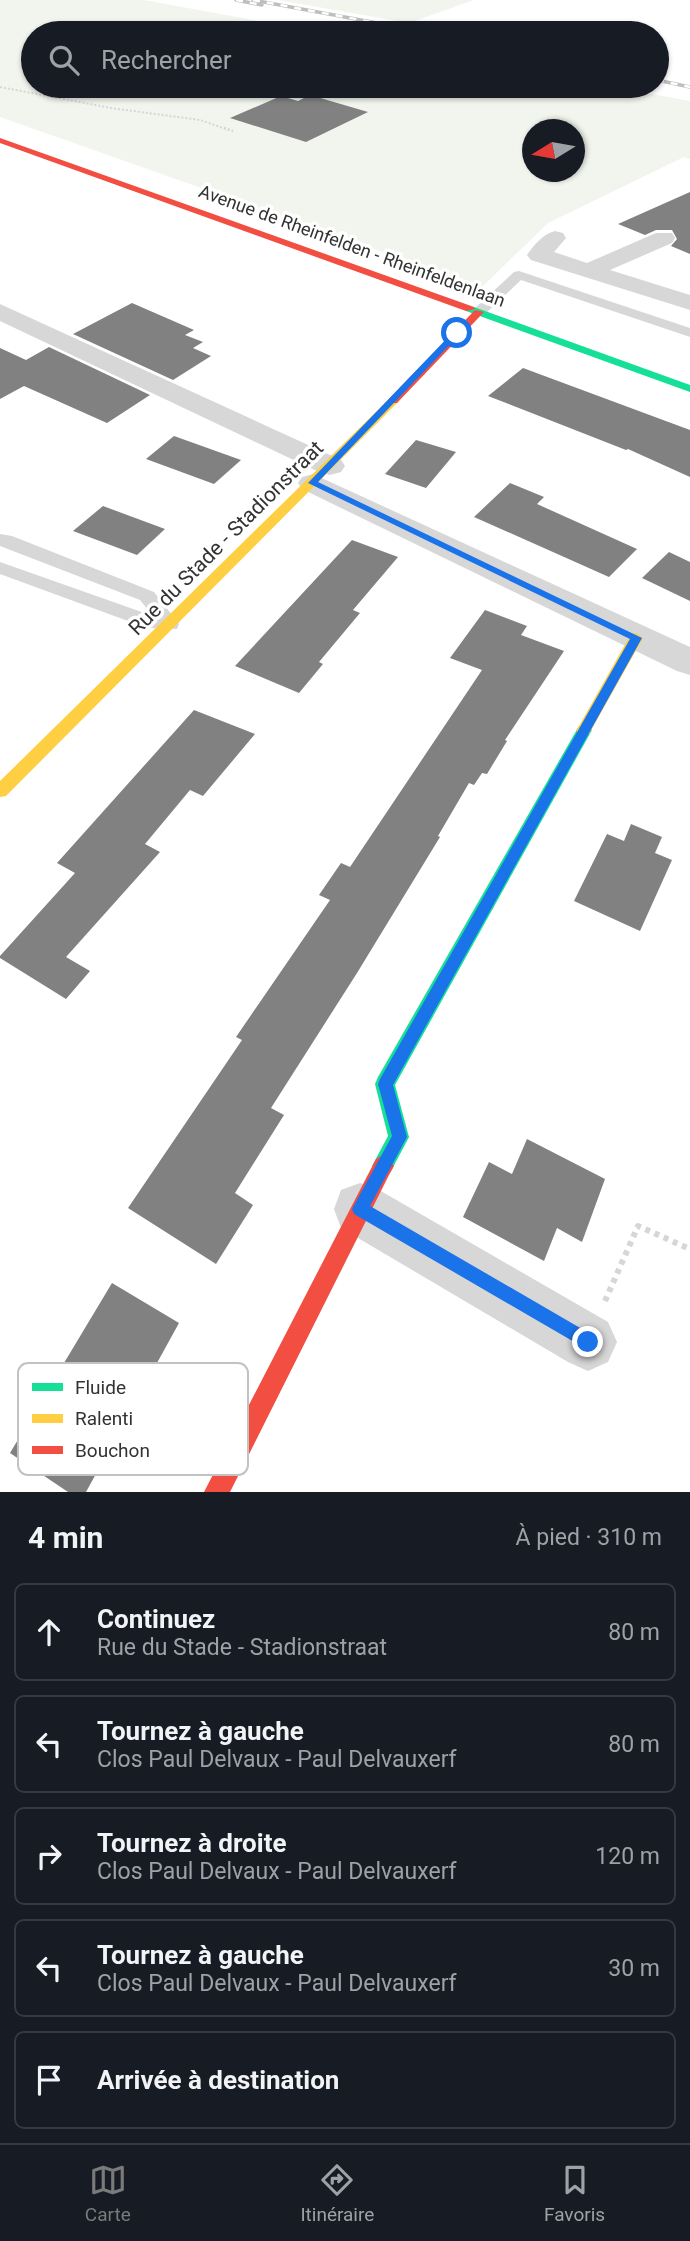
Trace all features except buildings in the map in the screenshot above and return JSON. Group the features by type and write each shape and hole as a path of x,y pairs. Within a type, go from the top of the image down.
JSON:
{"street":[{"name":"Avenue de Rheinfelden - Rheinfeldenlaan","path":"0,141 690,389"},
{"path":"590,270 664,238"},
{"path":"547,246 590,270 690,303"},
{"path":"0,311 636,638 690,662"},
{"name":"Rue du Stade - Stadionstraat","path":"0,791 321,474 479,312"},
{"path":"248,1431 399,1137 386,1084 636,638"},
{"path":"360,1209 588,1342"},
{"path":"217,1492 226,1475"}],"lane":[{"path":"479,312 547,246"},
{"path":"519,275 690,333"},
{"path":"0,540 6,540 147,596 170,624"},
{"path":"0,568 148,622 170,624"}],"path":[{"path":"0,87 21,91"},
{"path":"58,98 200,120 233,131"},
{"path":"588,1342 638,1226 690,1249"}],"shaded area":[{"path":"0,0 144,0 259,21 21,21 21,98 669,97 690,101 690,159 684,157 548,223 482,287 0,117"},
{"path":"278,0 474,0 415,21 398,21"}],"railway":[{"path":"236,0 262,5"},
{"path":"253,0 366,21"},
{"path":"669,83 690,87"}],"traffic: fast":[{"path":"470,309 690,389"},
{"path":"383,1166 399,1137 385,1084 584,730"}],"traffic: slow":[{"path":"0,791 393,401"},
{"path":"584,730 636,638"}],"traffic: jam":[{"path":"0,140 470,309"},
{"path":"393,401 479,312"},
{"path":"248,1431 383,1166"},
{"path":"217,1492 226,1475"}],"route":[{"path":"457,333 313,483 636,638 386,1084 399,1137 360,1209 588,1342"}]}
